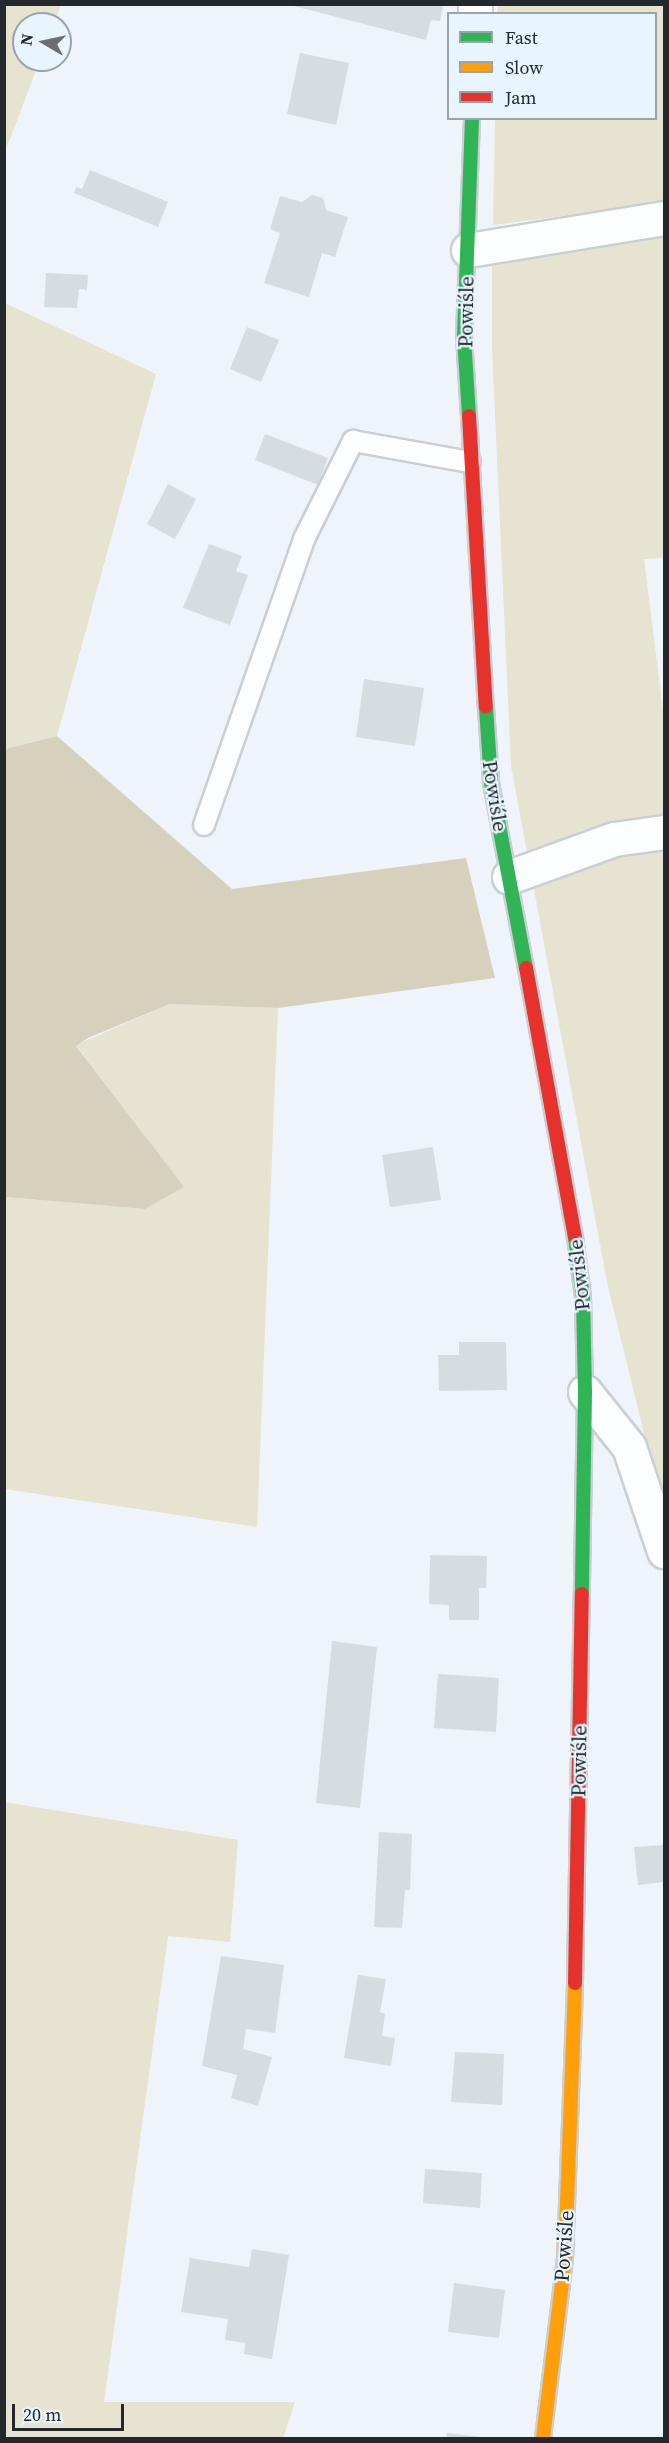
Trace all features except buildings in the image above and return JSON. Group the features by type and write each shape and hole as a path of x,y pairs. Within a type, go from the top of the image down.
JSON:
{"street":[{"name":"Powiśle","path":"472,120 464,337 491,783 573,1220 583,1298 585,1392 573,2104 565,2259 543,2439"},
{"path":"468,250 664,218"},
{"path":"509,877 614,839 664,832"},
{"path":"585,1392 629,1447 664,1551"}],"lane":[{"path":"204,825 304,539 353,441 470,462"}],"shaded area":[{"path":"5,4 61,5 58,12 12,12 12,72 35,72 5,152"},
{"path":"498,5 664,5 664,203 493,225 495,120 657,120 657,12 497,12"},
{"path":"664,236 664,558 644,559 664,718 664,1490 658,1491 607,1282 511,766 492,349 492,264"},
{"path":"5,303 156,374 57,736 5,749"},
{"path":"57,736 232,889 466,858 495,978 278,1008 170,1004 88,1038 76,1046 184,1187 145,1209 5,1197 5,749"},
{"path":"170,1004 278,1008 257,1527 5,1489 4,1197 145,1209 183,1187 76,1045"},
{"path":"4,1802 238,1840 230,1942 168,1936 104,2402 295,2402 283,2438 5,2438"}],"traffic: fast":[{"path":"469,416 464,337 472,120"},
{"path":"486,707 491,783 526,968"},
{"path":"575,1237 583,1297 585,1392 582,1594"}],"traffic: slow":[{"path":"543,2438 565,2259 575,1983"}],"traffic: jam":[{"path":"469,416 486,707"},
{"path":"526,968 575,1237"},
{"path":"575,1983 582,1594"}]}
